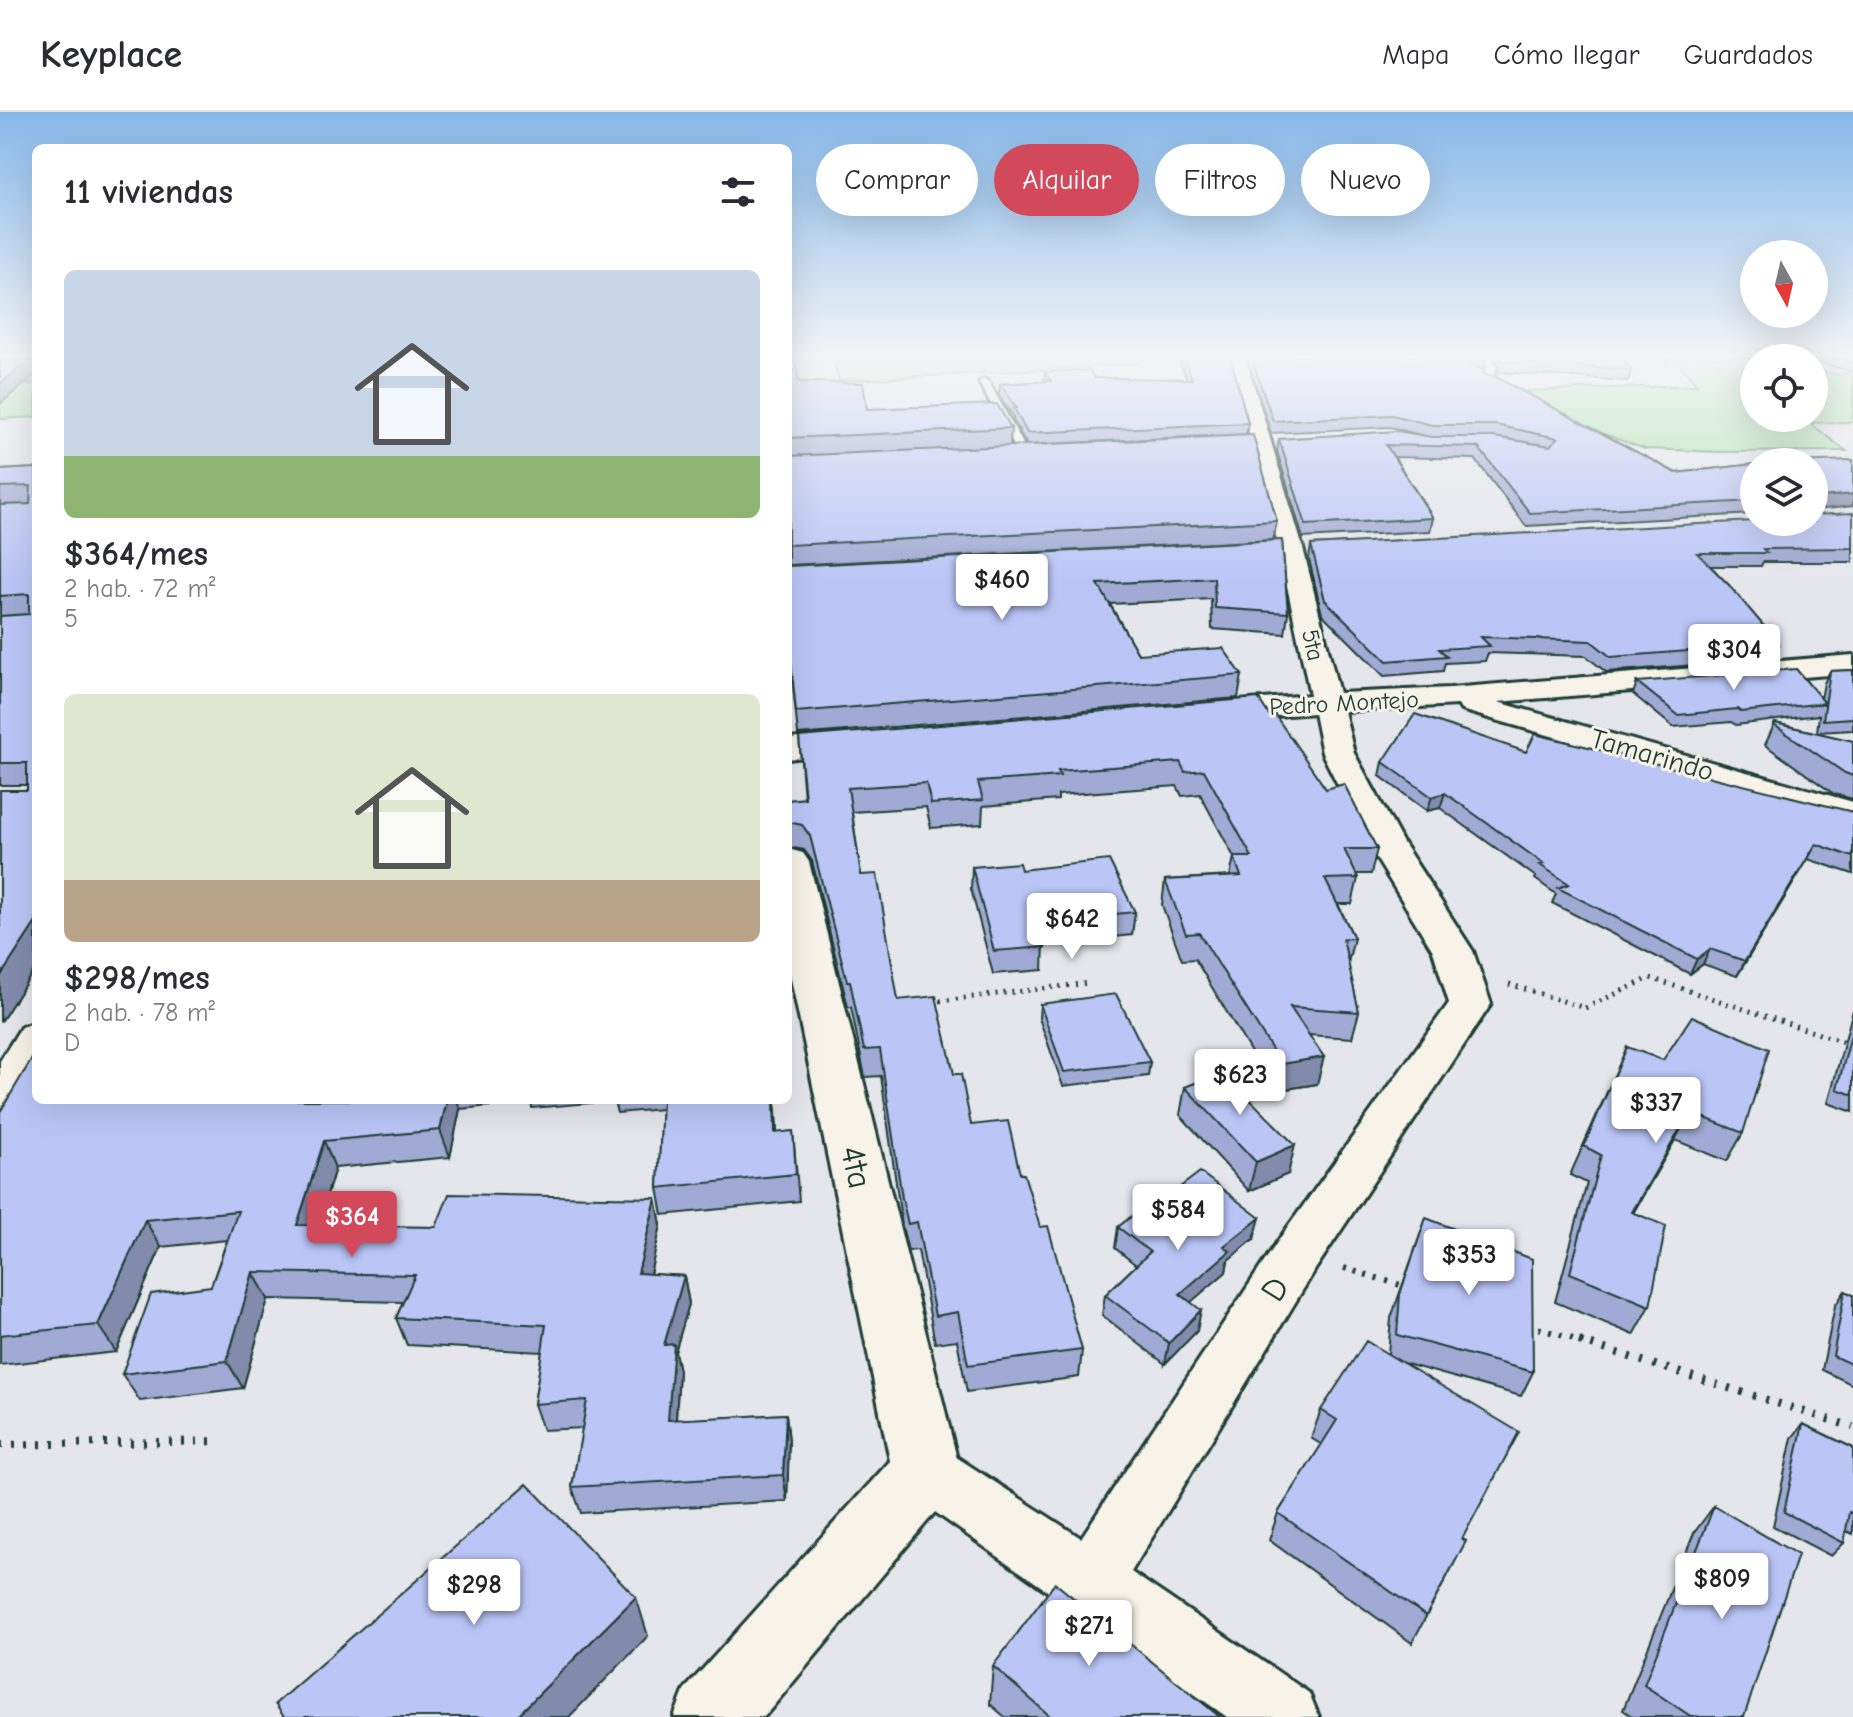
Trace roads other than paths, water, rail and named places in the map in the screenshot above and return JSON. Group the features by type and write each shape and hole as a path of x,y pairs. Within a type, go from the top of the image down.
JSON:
{"street":[{"name":"5ta","path":"1258,431 1291,548 1338,753 1385,843 1453,951 1464,986"},
{"path":"1259,550 1322,546"},
{"name":"Pedro Montejo","path":"1183,715 1853,664"},
{"name":"Tamarindo","path":"1450,697 1853,813"},
{"path":"792,749 883,741"},
{"name":"4ta","path":"792,900 800,976 926,1471"},
{"name":"D","path":"1090,1581 1464,986"},
{"path":"0,1098 24,1052"},
{"path":"713,1717 926,1471 1285,1717"}],"lane":[{"path":"1011,431 1023,453"}]}
